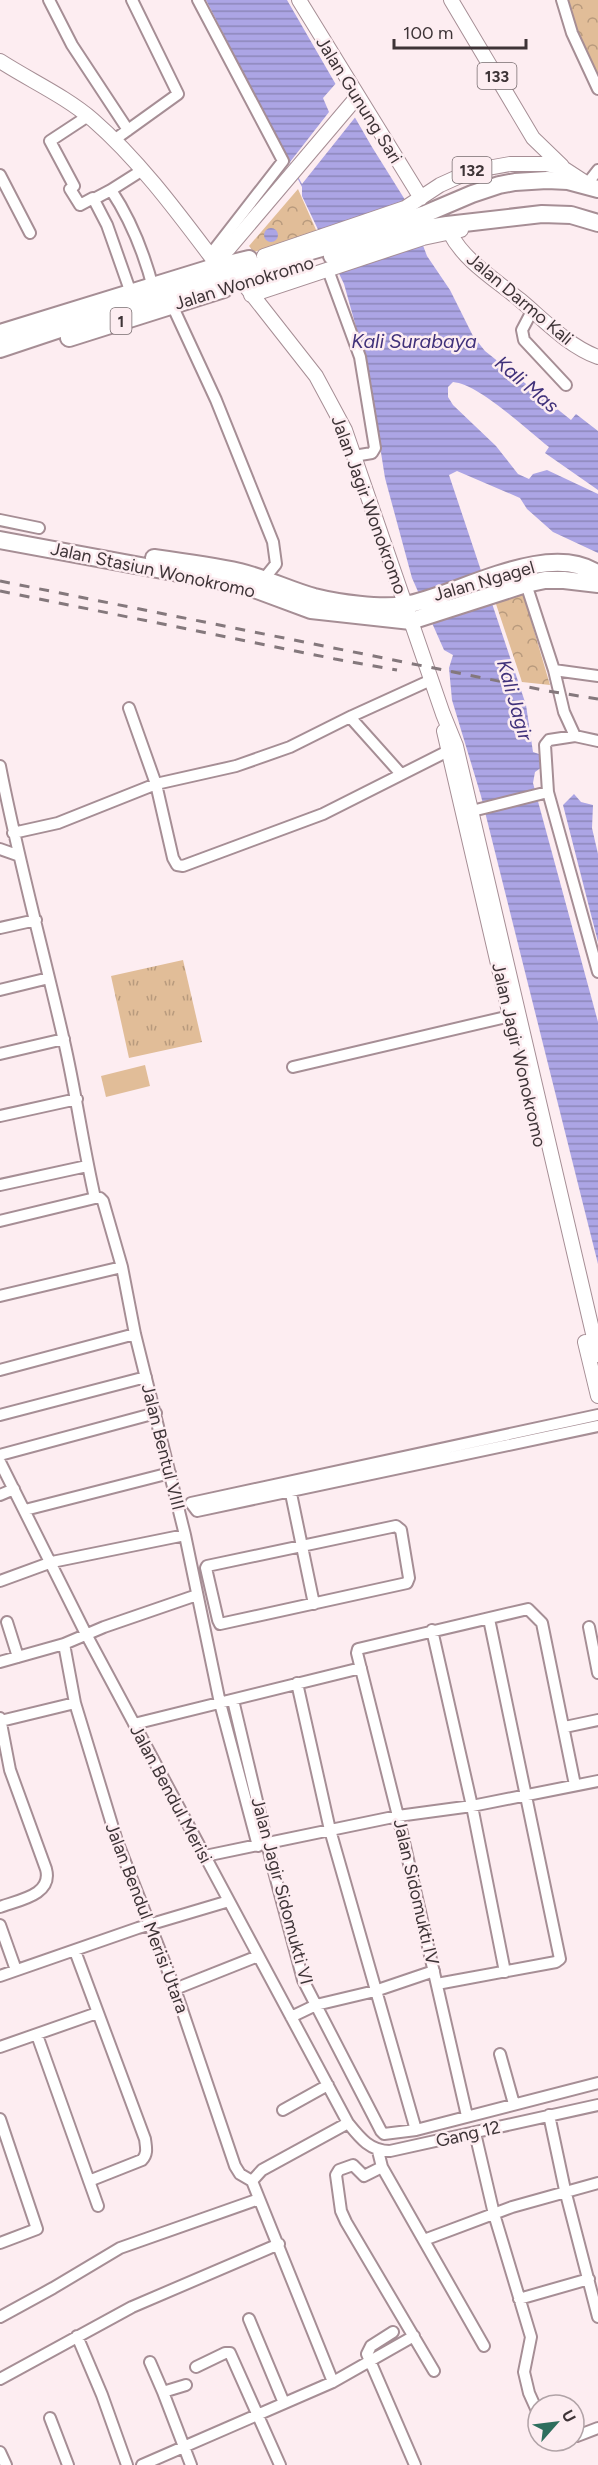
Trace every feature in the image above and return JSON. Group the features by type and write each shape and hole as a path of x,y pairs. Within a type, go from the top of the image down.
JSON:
{"highway":[{"name":"1","path":"423,216 472,194 515,182 568,181 593,187"},
{"name":"1","path":"492,221 542,214 571,215 598,223"},
{"name":"Jalan Wonokromo","path":"0,361 327,256 423,216 492,221"},
{"name":"Jalan Wonokromo","path":"0,333 211,262 264,256"},
{"name":"1","path":"245,283 264,256"},
{"name":"Jalan Wonokromo","path":"0,349 189,286 245,283"},
{"name":"Jalan Stasiun Wonokromo","path":"0,529 19,529 242,572 314,597 337,601 412,602"},
{"name":"Jalan Stasiun Wonokromo","path":"0,540 246,586 286,603 311,610 411,621"},
{"name":"Jalan Ngagel","path":"412,602 537,564 572,566 590,569 598,574"},
{"name":"Jalan Ngagel","path":"411,621 545,580 564,579 598,584"}],"main road":[{"name":"Jalan Gunung Sari","path":"299,0 423,216"},
{"name":"133","path":"451,0 533,138 563,168 593,187"},
{"path":"2,65 63,97 114,140 141,171 211,262 355,101"},
{"name":"132","path":"423,216 452,179 471,171 491,166 530,163 563,168"},
{"path":"423,216 450,232 492,221"},
{"name":"Jalan Wonokromo","path":"264,256 327,256 423,216"},
{"name":"Jalan Darmo Kali","path":"450,232 454,242 480,268 565,338 586,353 598,357"},
{"name":"1","path":"245,283 327,256"},
{"name":"1","path":"189,286 211,262"},
{"name":"Jalan Jagir Wonokromo","path":"245,283 316,376 345,430 412,602 411,621 477,810 482,875 510,1016 574,1272 598,1355"},
{"name":"Jalan Jagir Wonokromo","path":"443,714 448,751 482,875 574,1272 598,1396"}],"street":[{"path":"50,0 72,45 128,130"},
{"path":"114,140 178,94 132,0"},
{"path":"198,0 283,161 211,262"},
{"path":"562,0 572,33 598,89"},
{"path":"88,116 50,141 74,186 70,189 80,205 111,190 141,171"},
{"path":"593,187 598,170"},
{"path":"0,176 30,233"},
{"path":"111,190 128,218 156,297"},
{"path":"94,199 115,245 135,304"},
{"path":"327,256 360,357 375,448 372,453 354,456"},
{"path":"172,305 216,400 273,542 276,564 263,580"},
{"path":"532,310 522,330 524,340 566,386"},
{"path":"0,520 19,529 39,528"},
{"path":"526,584 554,670 561,700 575,736"},
{"path":"554,670 598,676"},
{"path":"17,855 0,848 16,834 58,823 156,784 236,766 290,747 431,680"},
{"path":"129,708 156,784 173,858 177,865 183,866 323,814 448,751"},
{"path":"350,717 401,774"},
{"path":"598,741 575,736 549,740 546,743 545,793 598,972"},
{"name":"Jalan Bentul VIII","path":"0,766 16,834 17,855 36,920 64,1039 77,1099 87,1166 95,1198 100,1198 103,1202 122,1267 135,1334 185,1535 197,1595 226,1701"},
{"path":"477,810 545,793"},
{"path":"0,928 36,920"},
{"path":"0,990 49,978"},
{"path":"293,1067 510,1016"},
{"path":"0,1054 64,1039"},
{"path":"0,1116 77,1099"},
{"path":"0,1185 87,1166"},
{"path":"0,1221 95,1198"},
{"path":"0,1296 122,1267"},
{"path":"0,1370 135,1334"},
{"path":"0,1415 146,1377"},
{"path":"0,1455 156,1413"},
{"path":"598,1415 290,1487 197,1512 191,1503 290,1487 598,1426"},
{"name":"Jalan Bendul Merisi","path":"0,1462 86,1634 348,2123"},
{"path":"25,1510 170,1473"},
{"path":"290,1487 314,1604"},
{"path":"0,1495 14,1489"},
{"path":"396,1526 401,1530 409,1578 407,1582 314,1604 220,1624 207,1566 396,1526"},
{"path":"0,1581 51,1562 185,1535"},
{"path":"0,1662 64,1644 197,1595"},
{"path":"134,1724 361,1668 357,1653 360,1648 526,1609 541,1621 565,1727 575,1785"},
{"path":"437,1984 558,1961 489,1619"},
{"path":"7,1622 18,1657"},
{"path":"589,1627 598,1673"},
{"path":"432,1630 472,1806 505,1972"},
{"name":"Jalan Bendul Merisi Utara","path":"64,1644 75,1704 117,1841 175,1989 235,2166 240,2174 252,2181"},
{"name":"Jalan Sidomukti IV","path":"361,1668 398,1816 467,2116"},
{"path":"297,1683 330,1830 416,2130"},
{"name":"Jalan Jagir Sidomukti VI","path":"226,1701 262,1845 312,2007 381,2131 384,2134 416,2130 598,2083"},
{"path":"0,1907 36,1893 43,1889 48,1880 10,1770 1,1736 0,1719 75,1704"},
{"path":"565,1727 598,1720"},
{"path":"205,1856 398,1816 472,1806 598,1781"},
{"path":"0,1976 150,1924 229,1901"},
{"path":"0,1925 16,1970"},
{"path":"75,1951 145,2139 146,2149 142,2160 89,2181"},
{"path":"175,1989 258,1956"},
{"path":"291,2017 312,2007 375,1991 434,1971"},
{"path":"0,2048 98,2013"},
{"path":"37,2035 98,2206"},
{"path":"500,2054 509,2106 509,2124"},
{"path":"283,2110 328,2085"},
{"name":"Gang 12","path":"378,2151 390,2151 598,2105"},
{"path":"549,2115 565,2190 598,2317"},
{"path":"0,2119 37,2229 0,2243"},
{"path":"333,2382 252,2181 262,2170 348,2123 359,2138 378,2151 382,2167 484,2346"},
{"path":"475,2133 494,2214 531,2337 524,2372 529,2393"},
{"path":"382,2167 367,2175 362,2174 353,2164 339,2170 336,2175 341,2211 354,2238 434,2371"},
{"path":"424,2240 565,2190 598,2183"},
{"path":"0,2317 120,2248 259,2199"},
{"path":"0,2379 132,2307 279,2244"},
{"path":"519,2299 589,2279"},
{"path":"249,2319 284,2403"},
{"path":"393,2332 369,2348 367,2354 415,2465"},
{"path":"77,2336 128,2465"},
{"path":"142,2465 333,2382 414,2336"},
{"path":"196,2367 225,2353 231,2354 280,2465"},
{"path":"150,2362 191,2465"},
{"path":"163,2392 186,2385"},
{"path":"50,2418 68,2465"},
{"path":"0,2452 6,2465"}],"green space":[{"path":"564,0 598,0 598,87"},
{"path":"298,189 317,232 254,252 249,246"},
{"path":"523,593 550,685 522,682 495,601"},
{"path":"183,960 202,1042 129,1058 111,976"},
{"path":"145,1065 150,1086 106,1097 101,1076"}],"water":[{"name":"Kali Surabaya","path":"206,0 287,0 407,203 427,256 450,290 473,336 485,351 571,420 576,414 598,431 598,490 545,453 549,447 489,399 464,385 453,382 448,387 448,397 453,405 496,446 518,474 529,479 533,474 547,470 598,494 598,553 553,532 527,509 520,498 457,471 449,475 526,705 533,752 542,755 545,765 535,772 533,783 598,1022 598,1264 481,796 452,700 449,668 453,655 444,650 412,578 385,478 368,370 344,284 302,196 302,187"},
{"path":"268,228 274,228 278,235 274,242 268,242 264,238 264,232"},
{"path":"574,794 581,802 593,805 592,828 598,854 598,942 563,805"}],"pier":[{"path":"338,81 357,115 302,184 290,162 329,112 323,98"}],"railway":[{"path":"0,581 548,691 598,699"},
{"path":"0,591 397,670"}],"water label":[{"name":"Kali Mas","path":"527,384"},
{"name":"Kali Jagir","path":"515,700"}]}
